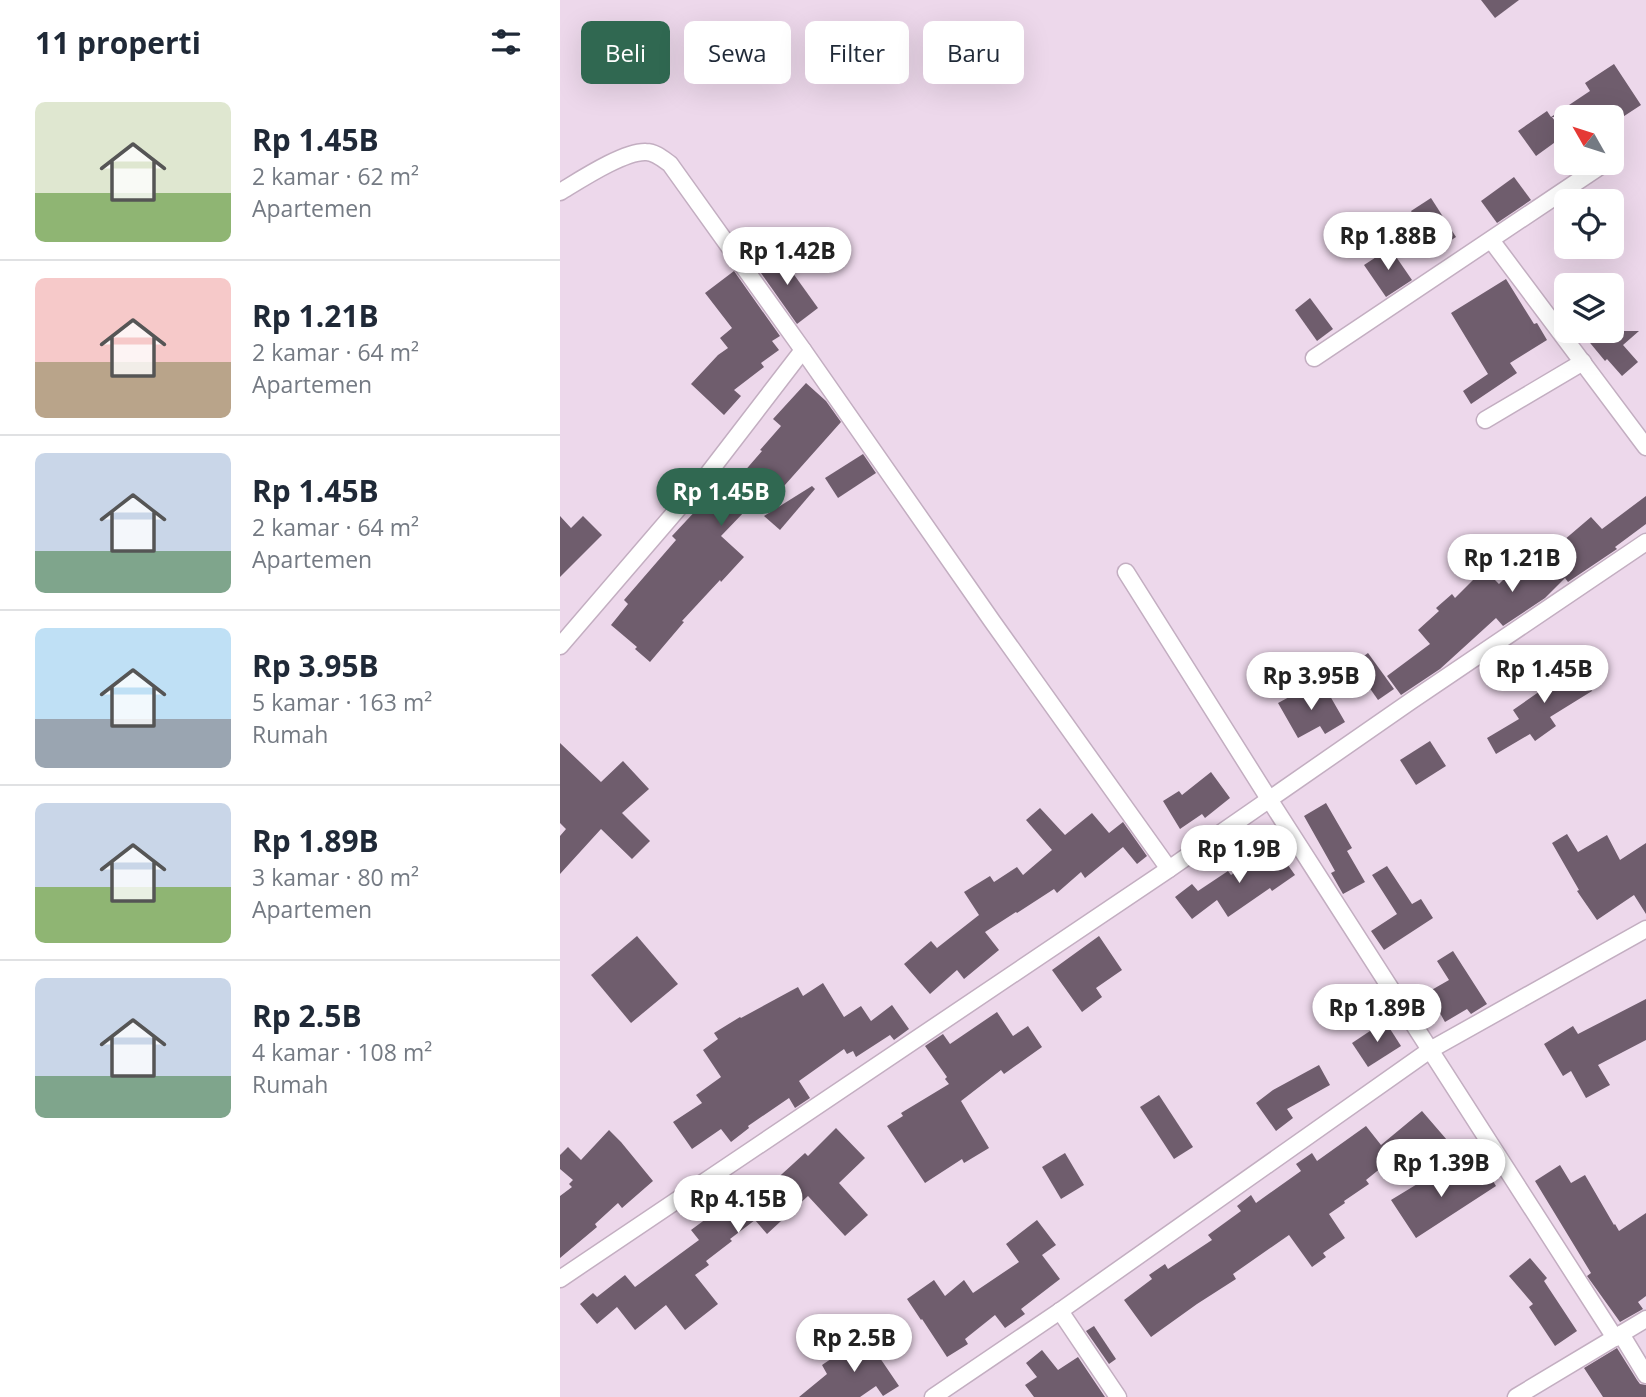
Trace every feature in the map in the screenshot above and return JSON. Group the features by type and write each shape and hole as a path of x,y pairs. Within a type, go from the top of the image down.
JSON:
{"street":[{"path":"560,192 616,161 645,152 662,158 676,171 1169,869"},
{"path":"1314,358 1587,175"},
{"path":"1491,240 1646,447"},
{"path":"560,646 707,475 803,350"},
{"path":"1485,420 1583,362"},
{"path":"560,1279 1169,869 1646,542"},
{"path":"1126,572 1430,1050 1646,1375"},
{"path":"933,1397 1060,1311 1430,1050 1646,929"},
{"path":"1060,1311 1118,1397"},
{"path":"1516,1397 1646,1319"}],"building":[{"path":"1481,0 1519,0 1495,18"},
{"path":"1614,64 1641,105 1624,116 1624,105 1569,105 1590,91 1585,83"},
{"path":"1547,111 1551,117 1554,115 1554,143 1536,156 1518,131"},
{"path":"1514,177 1531,200 1497,223 1481,201"},
{"path":"1431,198 1456,237 1436,250 1411,211"},
{"path":"1390,248 1412,280 1386,297 1364,265"},
{"path":"777,251 818,308 797,324 756,266"},
{"path":"734,271 780,336 772,341 779,350 761,363 764,367 734,390 741,396 724,415 691,384 728,348 720,338 732,328 705,293"},
{"path":"1506,279 1547,340 1510,363 1517,373 1471,404 1463,391 1488,374 1451,313"},
{"path":"1310,298 1333,329 1317,341 1295,310"},
{"path":"1624,331 1639,331 1623,345 1638,362 1622,376 1607,359 1605,361 1590,343 1624,343"},
{"path":"806,383 826,401 841,422 760,513 751,506 721,536 744,557 682,621 684,622 650,662 611,625 628,604 624,600 676,540 672,536 700,506 704,511 732,478 736,481 762,451 760,450 781,426 773,419"},
{"path":"863,454 876,473 838,498 825,478"},
{"path":"812,486 815,489 780,530 764,516"},
{"path":"1646,496 1646,524 1615,547 1617,549 1568,582 1565,578 1545,598 1503,626 1496,618 1440,669 1401,695 1387,676 1430,644 1418,630 1439,611 1436,608 1452,594 1455,598 1484,569 1499,584 1518,565 1524,572 1591,517 1602,529"},
{"path":"560,516 571,528 583,516 602,535 560,577"},
{"path":"1568,652 1592,691 1550,717 1556,726 1535,741 1530,734 1496,754 1487,738 1519,719 1513,710 1556,680 1547,665"},
{"path":"1368,653 1394,689 1378,700 1353,664"},
{"path":"1306,688 1311,698 1326,689 1345,722 1325,734 1320,726 1298,738 1278,703"},
{"path":"1430,741 1446,766 1416,785 1400,760"},
{"path":"560,743 601,782 623,761 649,789 622,813 650,841 632,859 601,829 560,874 560,836 566,829 560,823"},
{"path":"1211,772 1230,798 1205,818 1202,814 1180,829 1163,801 1179,791 1182,795"},
{"path":"1326,803 1352,848 1347,851 1365,882 1343,894 1331,873 1335,871 1304,816"},
{"path":"1040,808 1065,835 1092,813 1109,833 1123,822 1147,856 1137,864 1123,847 1085,878 1081,872 1057,893 1054,889 1016,912 985,932 999,950 964,979 957,970 930,994 904,964 931,941 937,948 979,915 964,892 990,876 994,882 1017,867 1023,875 1052,850 1026,820"},
{"path":"1567,834 1578,852 1607,835 1620,860 1646,843 1646,914 1634,895 1597,920 1577,891 1579,890 1552,843"},
{"path":"1273,844 1295,875 1272,891 1270,888 1228,917 1217,900 1192,919 1175,897 1192,884 1198,891 1228,871 1231,875"},
{"path":"1387,866 1412,904 1421,899 1433,918 1384,950 1371,931 1397,914 1372,875"},
{"path":"637,936 678,984 631,1023 591,975"},
{"path":"1099,936 1122,970 1096,988 1102,997 1082,1012 1052,970"},
{"path":"1453,951 1487,1004 1471,1014 1467,1009 1445,1022 1428,992 1449,980 1437,961"},
{"path":"823,983 844,1017 861,1006 871,1021 892,1005 909,1029 894,1040 890,1035 856,1057 853,1051 847,1054 844,1049 799,1081 810,1098 795,1108 789,1098 748,1126 749,1128 731,1142 721,1129 692,1149 673,1122 702,1103 696,1095 721,1077 703,1050 718,1039 714,1033 798,987 803,996"},
{"path":"1646,999 1646,1040 1598,1065 1610,1085 1586,1098 1571,1071 1563,1076 1544,1044 1573,1026 1578,1034"},
{"path":"997,1012 1013,1036 1028,1026 1042,1047 1004,1074 1001,1070 961,1101 989,1148 964,1163 962,1159 925,1183 887,1126 903,1116 901,1113 949,1084 925,1046 943,1034 950,1044"},
{"path":"1385,1021 1401,1046 1368,1067 1352,1043"},
{"path":"1319,1065 1330,1085 1287,1109 1293,1118 1276,1131 1256,1103 1273,1090"},
{"path":"1159,1095 1193,1147 1174,1159 1140,1107"},
{"path":"1422,1111 1447,1140 1424,1159 1412,1143 1366,1180 1369,1184 1329,1214 1345,1238 1323,1253 1326,1257 1312,1267 1289,1235 1233,1274 1236,1279 1151,1337 1124,1300 1152,1279 1149,1275 1165,1264 1168,1269 1212,1240 1208,1235 1241,1211 1237,1206 1251,1195 1256,1203 1301,1171 1296,1164 1312,1153 1317,1161 1366,1126 1381,1145"},
{"path":"836,1128 865,1158 839,1183 868,1215 845,1236 808,1196 767,1234 755,1220 706,1261 709,1265 695,1275 718,1304 685,1330 666,1305 635,1330 617,1307 597,1324 580,1304 593,1293 597,1297 625,1275 635,1287 699,1240 691,1230 737,1196 730,1189 742,1178 758,1196 805,1153 808,1156"},
{"path":"609,1130 653,1181 622,1208 618,1203 595,1224 597,1227 560,1258 560,1196 572,1187 569,1184 573,1180 560,1169 560,1155 568,1147 581,1160"},
{"path":"1065,1153 1084,1185 1061,1199 1042,1167"},
{"path":"1482,1163 1496,1186 1416,1238 1391,1200 1432,1175 1441,1189"},
{"path":"1560,1165 1571,1183 1585,1175 1619,1231 1646,1213 1646,1296 1638,1302 1643,1309 1620,1322 1587,1276 1591,1273 1535,1181"},
{"path":"1037,1220 1056,1245 1042,1255 1060,1279 1021,1309 1025,1314 1005,1328 995,1315 965,1339 968,1344 947,1357 907,1299 934,1280 945,1296 964,1280 973,1293 1019,1262 1006,1244"},
{"path":"1530,1258 1547,1278 1544,1281 1577,1331 1555,1346 1529,1307 1533,1304 1509,1276"},
{"path":"1094,1326 1116,1359 1109,1364 1086,1331"},
{"path":"865,1336 899,1386 883,1396 876,1386 860,1397 799,1397 827,1374 822,1365"},
{"path":"1617,1348 1640,1384 1646,1385 1646,1397 1603,1397 1584,1368"},
{"path":"1042,1350 1058,1370 1078,1357 1105,1397 1034,1397 1025,1385 1037,1377 1026,1363"}]}
